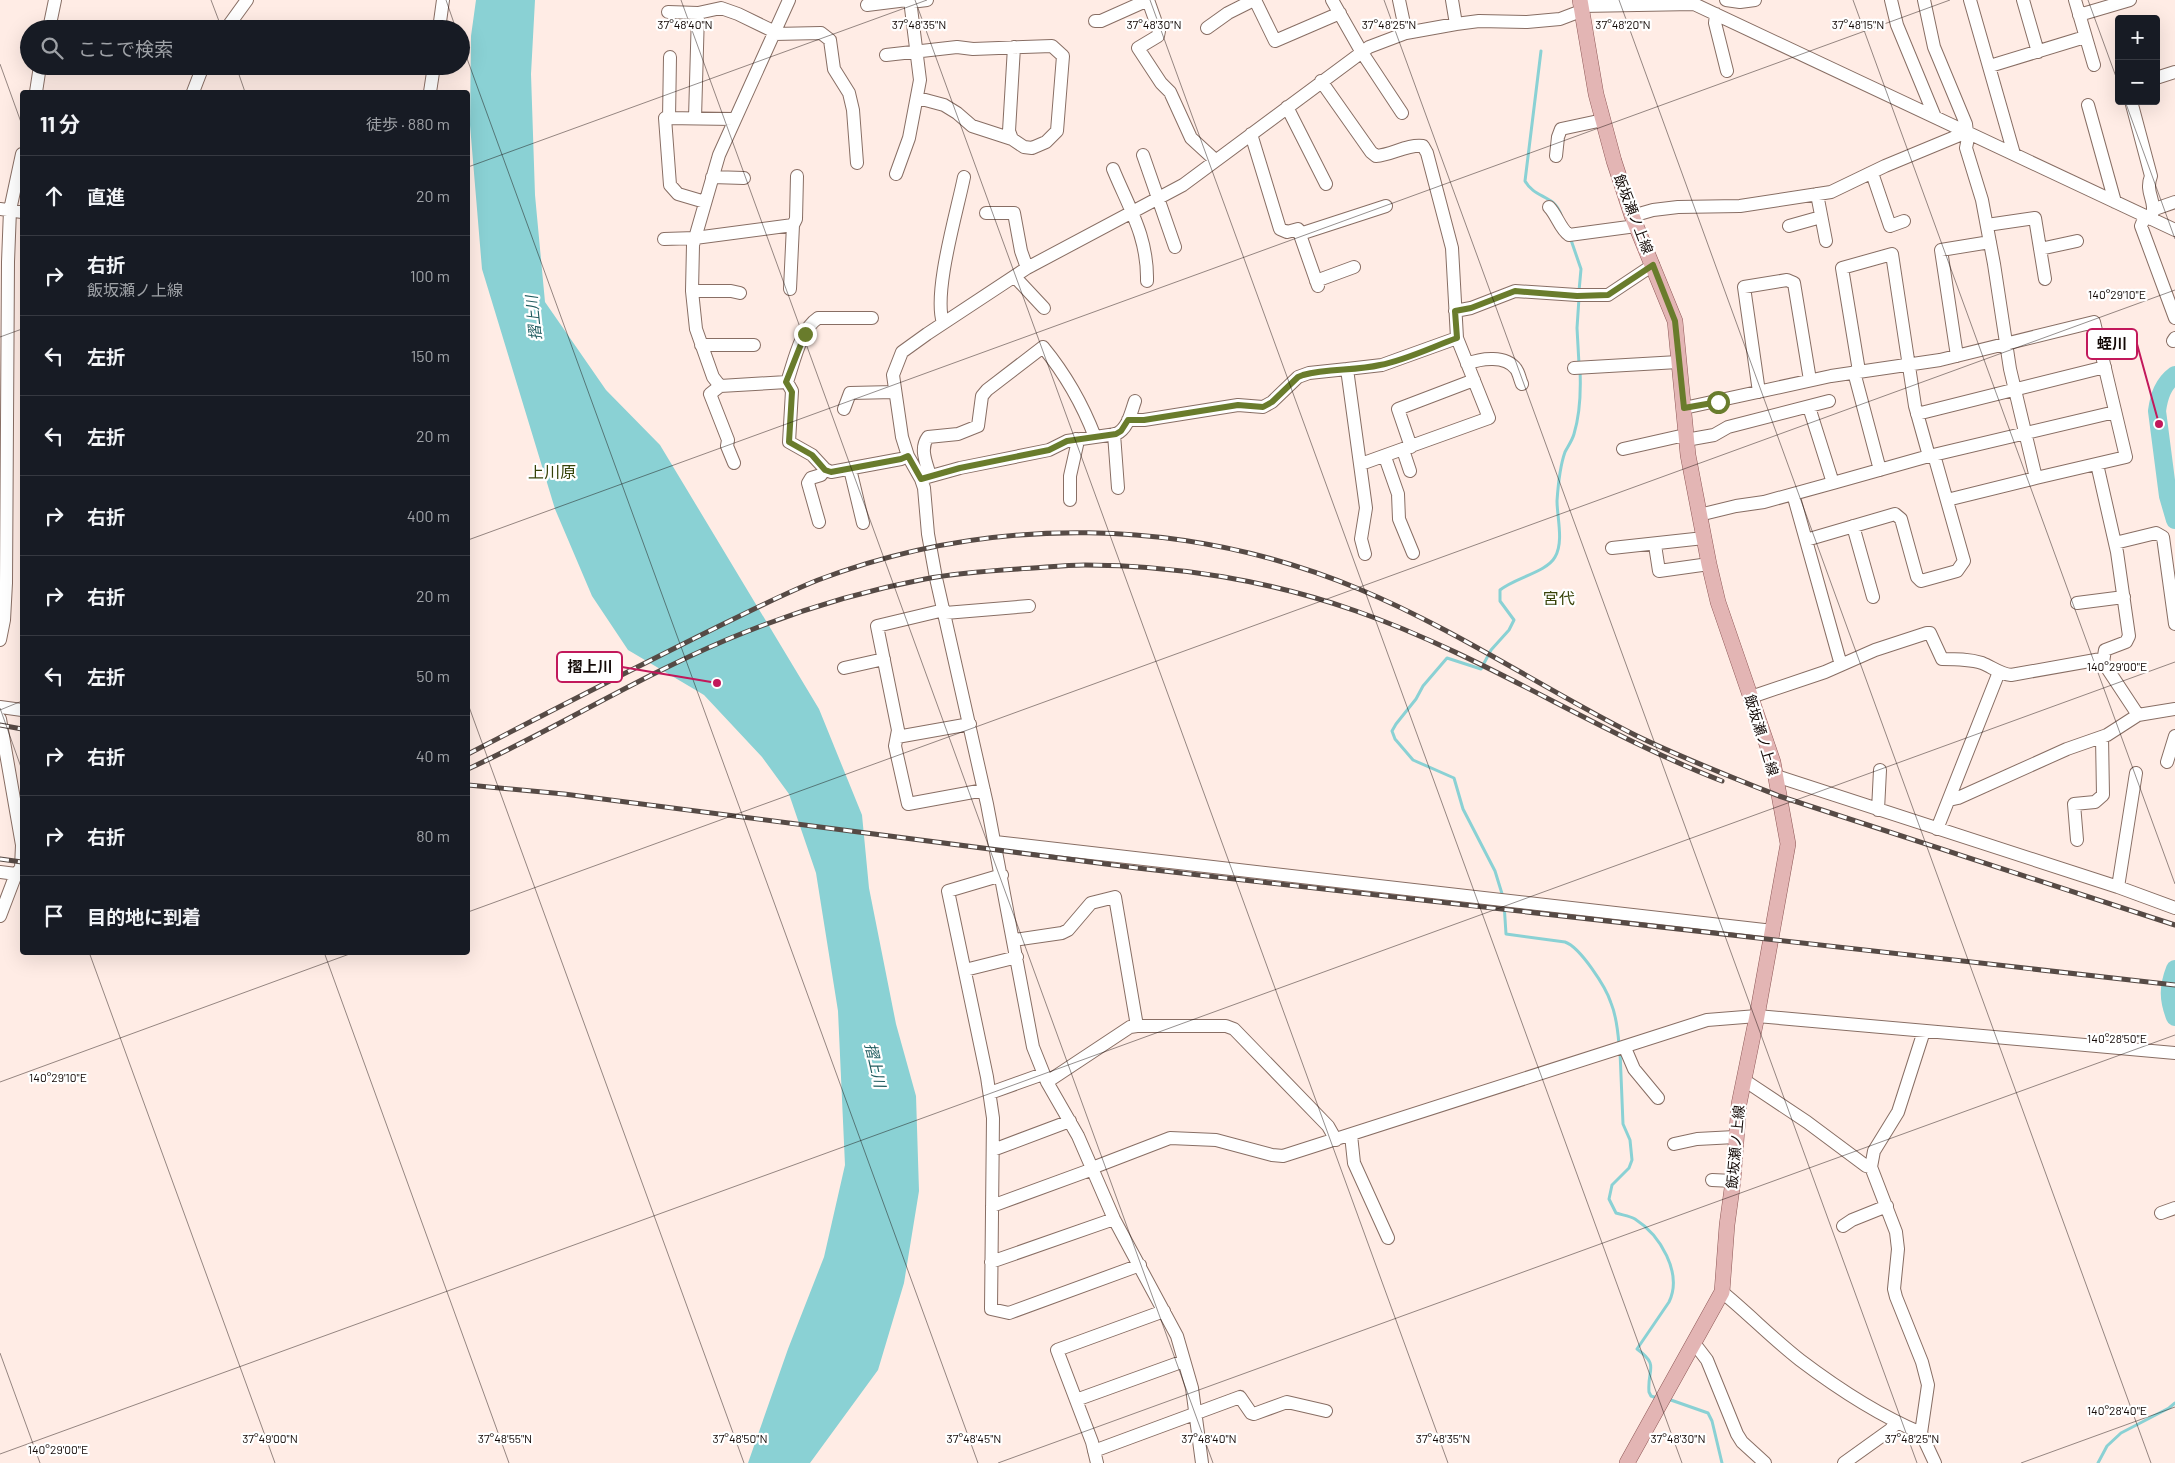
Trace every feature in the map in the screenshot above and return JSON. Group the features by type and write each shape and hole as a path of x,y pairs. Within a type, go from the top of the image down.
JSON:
{"main road":[{"name":"飯坂瀬ノ上線","path":"1581,6 1596,94 1614,161 1634,221 1675,321 1685,437 1709,564 1718,602 1773,762 1788,844 1739,1104 1722,1292 1627,1463"}],"street":[{"path":"51,20 55,0"},
{"path":"233,20 248,0"},
{"path":"440,20 443,0"},
{"path":"720,386 713,377 696,329 692,291 692,261 695,238 712,177 734,119 789,0"},
{"path":"867,5 927,0"},
{"path":"1095,21 1102,21 1148,0 1159,31 1158,36 1138,48 1170,92 1191,138 1216,160"},
{"path":"1207,28 1254,0 1275,40 1340,13"},
{"path":"1332,0 1361,51 1402,113"},
{"path":"1399,0 1406,34"},
{"path":"1452,0 1456,24"},
{"path":"1726,0 1740,2 1755,0"},
{"path":"1891,0 1897,25 1935,117"},
{"path":"1924,0 1934,47 1966,124 1968,133 1966,148 1982,200 2006,343 2036,478"},
{"path":"1970,0 2014,154"},
{"path":"2023,0 2038,52"},
{"path":"2075,0 2094,65"},
{"path":"2079,15 2130,0"},
{"path":"896,174 909,138 920,80 909,1"},
{"path":"926,478 908,456 894,392 893,375 902,352 1028,268 1183,185 1361,51 1384,40 1456,24 1478,21 1527,22 1560,19 1581,6 1690,2 2115,202 2150,215 2175,230"},
{"path":"668,12 698,13 722,4 775,33 821,33 830,40 834,69 849,93 853,110 857,164"},
{"path":"694,118 698,13"},
{"path":"1716,14 1715,23 1727,71"},
{"path":"1990,66 2085,38"},
{"path":"886,55 957,47 973,49 1052,46 1063,56 1057,131 1046,142 1032,148 1012,139 972,126 944,105 918,98"},
{"path":"1012,139 1010,132 1014,48"},
{"path":"669,118 670,57"},
{"path":"2160,77 2175,72"},
{"path":"36,90 39,75"},
{"path":"193,90 199,75"},
{"path":"430,90 433,75"},
{"path":"1321,81 1371,152 1376,156 1386,156 1416,145 1423,146 1427,152 1452,248 1457,338 1489,418 1385,457 1360,464"},
{"path":"2088,105 2115,202"},
{"path":"2132,105 2152,176 2148,186 2150,215"},
{"path":"1287,107 1326,184"},
{"path":"704,202 678,194 670,185 665,118 734,119"},
{"path":"1556,156 1561,129 1604,120"},
{"path":"1549,207 1556,214 1565,233 1569,236 1634,221 1653,210 1678,207 1740,206 1834,191 1968,133"},
{"path":"1250,134 1280,229 1287,232 1298,229 1317,284 1354,267"},
{"path":"1143,155 1175,247"},
{"path":"0,640 4,620 8,281 11,210 20,164"},
{"path":"1113,169 1124,198 1133,212 1147,260 1147,281"},
{"path":"1872,173 1890,226 1904,221"},
{"path":"790,288 796,219 797,176"},
{"path":"712,177 744,178"},
{"path":"943,323 941,316 942,283 964,177"},
{"path":"1817,194 1826,242"},
{"path":"2175,202 2150,215 2141,226 2175,318"},
{"path":"1300,234 1386,206"},
{"path":"986,213 1014,213 1021,251 1028,268"},
{"path":"1788,226 1821,217"},
{"path":"1987,225 2035,218 2045,279"},
{"path":"664,239 695,238 794,225"},
{"path":"2040,249 2077,241"},
{"path":"1957,356 1941,250 1990,242"},
{"path":"1806,540 1895,514 1901,519 1917,577 1922,581 1957,571 1964,561 1947,500 1917,414 1892,254 1842,268 1856,371 1880,470"},
{"path":"1455,311 1471,308 1515,291 1579,296 1608,295 1653,265"},
{"path":"1015,277 1044,308"},
{"path":"1759,392 1744,287 1788,280 1794,283 1810,380"},
{"path":"692,291 740,293"},
{"path":"786,382 805,334 818,318 872,318"},
{"path":"1684,408 1856,371 1957,356 2094,322 2126,457 1947,500"},
{"path":"1128,420 1144,420 1238,405 1263,407 1272,402 1298,377 1315,372 1382,365 1457,338"},
{"path":"701,345 754,345"},
{"path":"1095,437 1074,389 1043,347 986,390 982,396 978,426 958,434 928,438 924,443 928,534 1002,875 1033,1047 1045,1078 1070,1121 1093,1168 1114,1219 1177,1336 1192,1388 1202,1463"},
{"path":"1467,364 1476,360 1490,358 1504,362 1515,368 1522,384"},
{"path":"1574,368 1678,362"},
{"path":"1917,414 2105,367"},
{"path":"1347,368 1366,514 1360,539 1365,554"},
{"path":"1410,470 1398,409 1474,380"},
{"path":"734,463 727,446 728,440 710,394 720,386 786,382"},
{"path":"786,382 792,392 789,442 812,455 825,470 831,472 850,469 908,456"},
{"path":"844,409 850,393 894,392"},
{"path":"926,478 960,468 1049,450 1067,441 1114,434 1121,431 1128,420 1135,401"},
{"path":"1623,449 1685,437 1714,435 1728,427 1829,401"},
{"path":"1809,406 1833,483"},
{"path":"1699,515 1736,506 1764,502 1932,456 2115,412"},
{"path":"1114,434 1118,488"},
{"path":"1070,500 1070,476 1077,445 1076,439"},
{"path":"1385,457 1398,494 1399,519 1413,553"},
{"path":"2097,464 2115,543 2130,636 2126,642 2106,650 2103,662"},
{"path":"850,469 863,523"},
{"path":"819,522 808,483 811,478 821,475 825,470"},
{"path":"1793,494 1841,665"},
{"path":"1853,526 1873,597"},
{"path":"2115,543 2156,533 2162,537 2175,624"},
{"path":"1612,548 1655,545 1704,538"},
{"path":"1655,545 1659,571 1709,564"},
{"path":"2077,603 2124,598"},
{"path":"984,790 908,804 895,746 898,730 877,626 945,611 1029,606"},
{"path":"1751,697 1841,665 1875,650 1930,633 1942,659 1962,659 1982,663 1999,672 2012,675 2101,659 2138,715"},
{"path":"844,668 884,659"},
{"path":"1937,829 1999,672"},
{"path":"0,706 20,710"},
{"path":"1948,800 1958,798 2067,749 2102,737 2138,715 2175,709"},
{"path":"0,719 20,834"},
{"path":"897,737 970,724"},
{"path":"2167,762 2175,736"},
{"path":"2077,840 2074,804 2095,802 2103,795 2102,737"},
{"path":"1878,810 1880,770"},
{"path":"2118,887 2136,773"},
{"path":"1776,776 2118,887 2172,907"},
{"path":"995,842 1773,931"},
{"path":"0,916 20,866"},
{"path":"0,872 16,874"},
{"path":"1002,875 948,891 994,1118 990,1309 1009,1312 1140,1265"},
{"path":"1014,940 1062,934 1068,930 1091,904 1116,897 1137,1026"},
{"path":"965,970 1017,957"},
{"path":"992,1206 1170,1138 1216,1140 1272,1155 1283,1156 1625,1048 1707,1020 1757,1016 2175,1053"},
{"path":"990,1093 1045,1078 1130,1027 1226,1026 1234,1029 1328,1126 1336,1140"},
{"path":"1924,1031 1898,1112 1874,1151 1871,1167 1896,1232 1898,1249 1894,1289 1928,1385 1921,1434 1935,1463"},
{"path":"1625,1048 1634,1068 1658,1098"},
{"path":"1744,1080 1807,1122 1866,1166 1871,1167"},
{"path":"993,1150 1070,1121"},
{"path":"1351,1135 1354,1164 1388,1238"},
{"path":"1674,1144 1697,1139 1735,1137"},
{"path":"1712,1180 1733,1181"},
{"path":"1843,1226 1852,1220 1887,1206"},
{"path":"2161,1213 2175,1208"},
{"path":"991,1262 1114,1219"},
{"path":"1722,1292 1800,1360 1841,1389 1921,1434"},
{"path":"1164,1311 1057,1350 1095,1457 1240,1397 1248,1412 1254,1414 1287,1402 1326,1411"},
{"path":"1694,1343 1707,1360 1742,1442 1765,1463"},
{"path":"1076,1400 1184,1361"},
{"path":"1844,1463 1890,1430 1897,1422"}],"water":[{"path":"476,0 535,0 531,74 535,195 545,302 606,390 660,445 819,709 862,815 869,888 896,1024 916,1096 919,1191 904,1283 878,1370 810,1463 748,1463 788,1349 824,1257 845,1165 838,1011 816,873 789,794 762,757 704,695 628,650 592,596 555,509 482,269 470,125 471,36"}],"waterway":[{"path":"1541,51 1525,181 1534,191 1554,203 1561,215"},
{"path":"1570,237 1581,269 1579,291"},
{"path":"1579,298 1577,328 1579,364"},
{"path":"1503,897 1495,871 1463,809 1454,778 1413,760 1395,739 1392,731 1416,699 1423,686 1447,658 1481,669 1491,650 1509,630 1514,620 1500,601 1500,590 1545,567 1555,557 1560,537 1557,501 1560,476 1563,458 1573,437 1578,419 1580,370"},
{"path":"2175,375 2167,382 2162,391 2157,411 2168,496 2175,520"},
{"path":"1504,903 1506,934 1565,942 1571,945 1585,959 1598,978 1611,1003 1619,1045"},
{"path":"2175,969 2170,993 2175,1017"},
{"path":"1620,1051 1623,1124 1630,1140 1632,1160 1629,1168 1612,1185 1609,1199 1616,1213 1635,1219 1653,1235 1667,1256 1673,1279 1673,1291 1669,1302 1637,1349 1650,1364 1649,1392 1651,1396 1657,1398"},
{"path":"1668,1399 1708,1413 1712,1421 1722,1463"},
{"path":"2098,1463 2107,1446 2121,1433 2175,1403"}],"railway":[{"path":"470,753 771,601 818,580 884,558 952,543 1020,535 1089,533 1158,537 1226,548 1293,565 1359,589 1430,622 1635,735 1707,767 1779,796 2175,925"},
{"path":"470,768 693,655 750,630 799,612 874,590 937,577 983,571 1085,565 1154,568 1223,577 1257,583 1324,600 1403,629 1449,649 1630,740 1722,781"},
{"path":"0,725 20,729"},
{"path":"470,785 564,794 1137,868 2175,985"},
{"path":"0,859 20,862"}],"place":[{"name":"蛭川","path":"2159,424"},
{"name":"摺上川","path":"717,683"}],"district":[{"name":"上川原","path":"552,471"},
{"name":"宮代","path":"1559,597"}],"route":[{"path":"805,334 786,382 792,392 789,442 791,445 812,455 825,470 831,472 901,459 908,456 921,479 960,468 1018,458 1049,450 1067,441 1116,434 1121,431 1128,420 1144,420 1215,407 1238,405 1267,406 1285,388 1303,375 1336,369 1382,365 1457,338 1455,311 1486,303 1515,291 1577,296 1608,295 1653,265 1675,321 1684,408 1718,402"}]}
